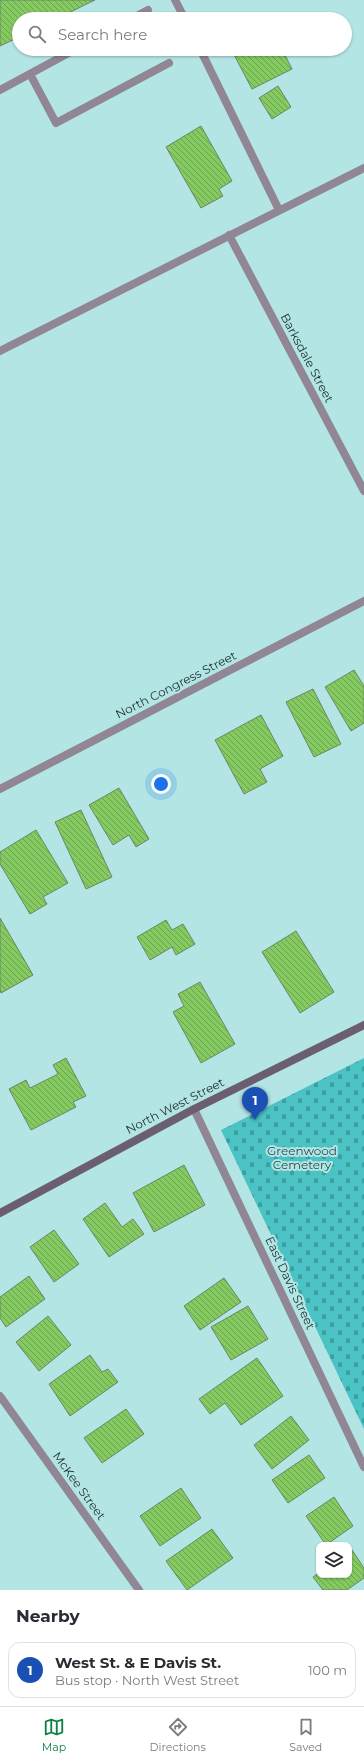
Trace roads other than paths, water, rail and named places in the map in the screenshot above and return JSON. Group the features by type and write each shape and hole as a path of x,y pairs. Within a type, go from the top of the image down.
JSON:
{"street":[{"path":"175,0 181,12"},
{"path":"144,12 148,10"},
{"path":"0,90 63,56"},
{"path":"203,56 279,210"},
{"path":"30,74 56,123 169,63"},
{"path":"0,351 364,168"},
{"name":"Barksdale Street","path":"229,235 364,491"},
{"name":"North Congress Street","path":"0,789 364,601"},
{"name":"North West Street","path":"0,1213 194,1109 364,1025"},
{"name":"East Davis Street","path":"194,1109 364,1467"},
{"name":"McKee Street","path":"0,1396 139,1590"}],"place":[{"name":"West St. & E Davis St.","path":"255,1120"}],"park label":[{"name":"Greenwood Cemetery","path":"302,1158"}]}
